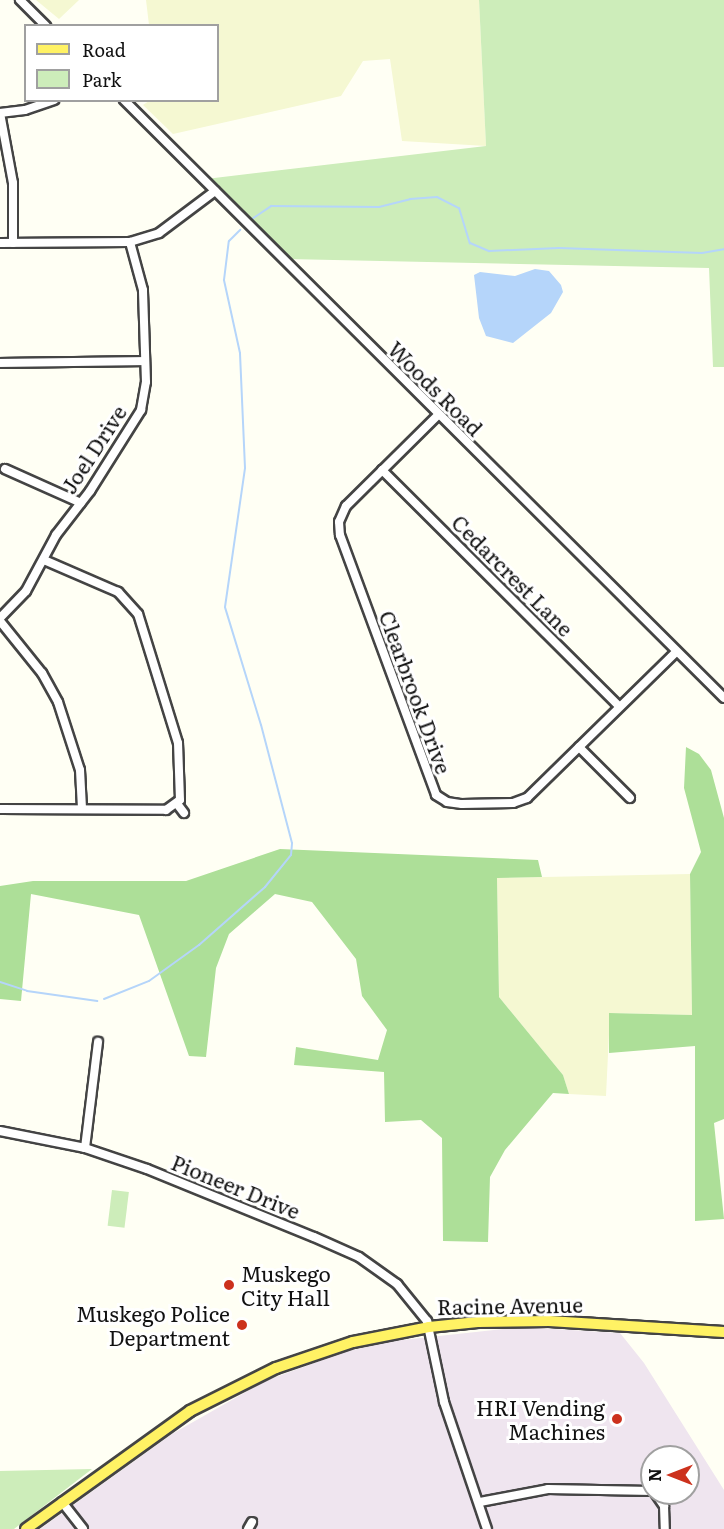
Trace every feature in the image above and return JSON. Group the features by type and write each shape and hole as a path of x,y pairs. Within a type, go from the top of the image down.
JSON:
{"main road":[{"name":"Racine Avenue","path":"26,1529 169,1424 232,1387 322,1351 429,1327 549,1321 724,1332"}],"street":[{"path":"20,0 44,24"},
{"path":"13,243 13,183 0,113 25,110 48,102"},
{"name":"Woods Road","path":"126,102 437,416 675,653 724,698"},
{"path":"0,243 130,242 159,233 214,191"},
{"name":"Joel Drive","path":"0,620 26,591 56,535 81,503 141,410 146,392 144,290 130,242"},
{"path":"0,363 145,361"},
{"name":"Clearbrook Drive","path":"437,416 346,506 339,522 340,535 432,790 442,800 453,804 521,801 675,653"},
{"path":"6,469 81,503"},
{"name":"Cedarcrest Lane","path":"382,470 619,706"},
{"path":"44,560 118,592 138,614 178,743 181,792 178,805 184,813"},
{"path":"0,620 42,673 58,702 80,770 82,809"},
{"path":"579,747 630,798"},
{"path":"0,809 166,810 178,805"},
{"path":"85,1148 98,1042"},
{"name":"Pioneer Drive","path":"0,1131 85,1148 252,1211 358,1257 397,1284 421,1310 429,1327"},
{"path":"429,1327 444,1402 480,1502 487,1529"},
{"path":"480,1502 535,1491 640,1490"},
{"path":"62,1502 83,1529"},
{"path":"663,1505 665,1529"}],"shaded area":[{"path":"521,1327 620,1333 644,1363 696,1445 640,1445 640,1505 700,1505 700,1452 724,1490 724,1529 40,1529 172,1434 265,1381 344,1352 393,1341"}],"green space":[{"path":"36,0 79,0 59,19"},
{"path":"146,0 479,0 486,146 402,141 390,59 363,61 341,96 173,134 143,105 148,102 219,102 219,24 149,24"},
{"path":"479,0 724,0 724,367 713,367 709,268 287,259 206,179 486,146"},
{"path":"686,747 699,754 711,770 724,818 724,1119 714,1123 724,1219 695,1221 695,1046 609,1053 609,1013 692,1015 690,874 701,852 684,788"},
{"path":"280,849 538,860 542,877 497,878 499,997 563,1075 569,1094 553,1093 505,1150 490,1177 488,1242 443,1241 442,1138 421,1120 385,1122 384,1072 294,1065 296,1047 378,1060 387,1030 362,996 356,959 312,902 275,894 229,934 216,968 206,1057 189,1056 139,915 31,894 21,1001 0,999 0,886 33,881 186,881"},
{"path":"690,874 692,1015 610,1013 606,1096 569,1094 563,1075 499,997 497,878"},
{"path":"112,1190 129,1192 124,1228 108,1226"},
{"path":"92,1469 14,1529 0,1529 0,1471"}],"water":[{"path":"535,269 549,271 561,285 563,292 551,313 513,343 486,336 479,318 474,275 480,272 515,276"}],"waterway":[{"path":"249,221 271,206 379,207 410,199 437,197 459,208 470,243 489,251 559,248 702,253 724,249"},
{"path":"104,999 149,981 199,945 265,887 291,855 292,843 261,725 225,607 245,468 240,353 224,280 229,241 240,230"},
{"path":"0,982 27,991 97,1001"}],"place":[{"name":"Muskego City Hall","path":"229,1285"},
{"name":"Muskego Police Department","path":"242,1325"},
{"name":"HRI Vending Machines","path":"617,1419"}]}
